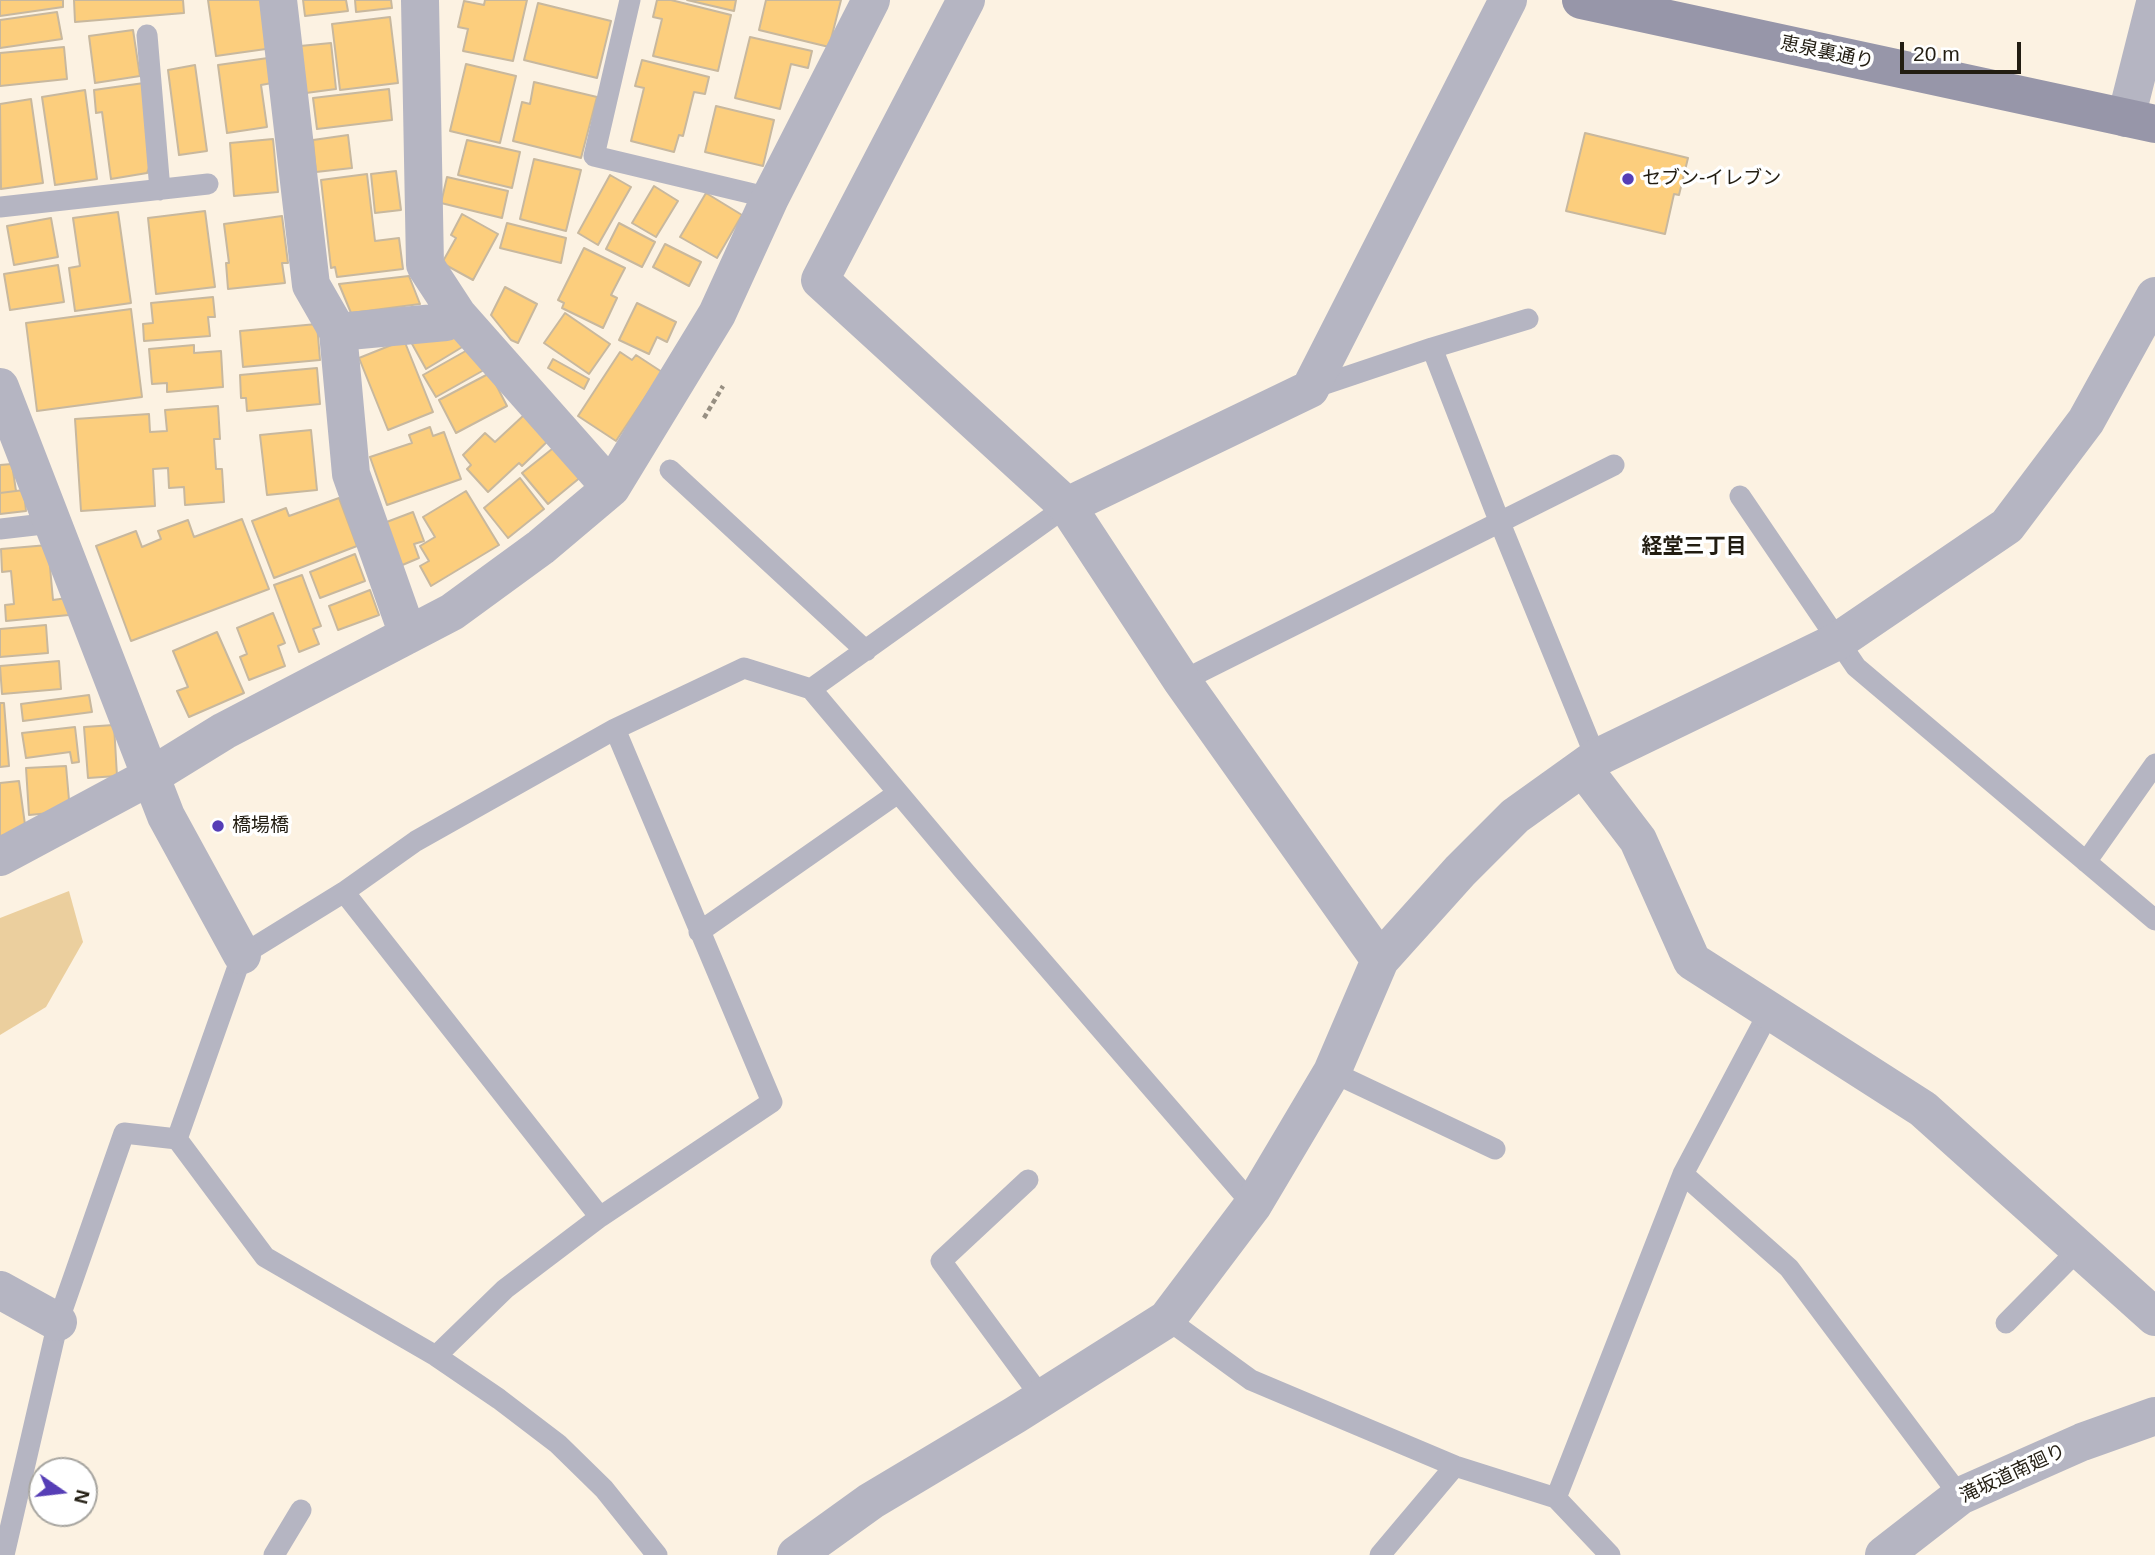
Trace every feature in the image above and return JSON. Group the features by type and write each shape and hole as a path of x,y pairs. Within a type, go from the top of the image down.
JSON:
{"street":[{"path":"278,0 311,285 338,332 351,474 408,635"},
{"path":"420,0 425,265 457,314 611,488"},
{"path":"0,857 150,776 224,731 452,612 541,547 611,488 717,314 770,198 871,0"},
{"path":"966,0 820,280 1067,506 1182,681 1380,960"},
{"path":"1067,506 1310,389 1508,0"},
{"name":"恵泉裏通り","path":"1581,0 2141,121"},
{"path":"2141,121 2155,3"},
{"path":"796,1555 871,1501 1167,1319 1253,1205 1332,1072 1380,960 1460,871 1515,816 1589,763 1838,641 2007,526 2146,340 2155,296"},
{"path":"338,332 446,322 457,314"},
{"path":"0,387 166,816 242,956"},
{"path":"1589,763 1638,840 1692,961 1923,1109 2155,1317"},
{"path":"0,1290 58,1322"},
{"name":"滝坂道南廻り","path":"1903,1550 1960,1496 2082,1442 2155,1416"}],"lane":[{"path":"631,0 594,156 770,198"},
{"path":"146,35 160,190"},
{"path":"0,207 208,184"},
{"path":"1310,389 1528,319"},
{"path":"1432,348 1589,763"},
{"path":"1182,681 1614,465"},
{"path":"670,470 866,651"},
{"path":"1740,496 1856,667 2155,920"},
{"path":"811,689 1067,506"},
{"path":"0,529 52,523"},
{"path":"177,1139 242,956 344,892 416,841 615,729 744,668 811,689 1253,1205"},
{"path":"436,1356 505,1289 600,1217 772,1102 615,729"},
{"path":"2086,862 2155,764"},
{"path":"699,932 898,793"},
{"path":"344,892 600,1217"},
{"path":"1556,1498 1684,1174 1769,1012"},
{"path":"1332,1072 1496,1149"},
{"path":"4,1555 58,1322 124,1133 177,1139 265,1258 436,1356 499,1399 558,1444 604,1489 657,1555"},
{"path":"1684,1174 1789,1268 1960,1496"},
{"path":"1028,1180 941,1261 1042,1398"},
{"path":"2007,1323 2080,1248"},
{"path":"1167,1319 1251,1380 1455,1466 1556,1498 1610,1555"},
{"path":"1380,1555 1455,1466"},
{"path":"274,1555 301,1510"}],"shaded area":[{"path":"69,891 83,942 46,1007 0,1035 0,918"}],"building":[{"path":"0,0 63,0 63,7 0,16"},
{"path":"74,0 183,0 184,13 75,22"},
{"path":"208,0 266,0 273,48 216,56"},
{"path":"303,0 346,0 348,11 305,16"},
{"path":"355,0 391,0 392,8 356,12"},
{"path":"485,0 527,0 513,61 463,51 468,29 458,27 464,1 484,5"},
{"path":"657,0 671,0 731,15 718,71 653,56 662,19 653,17"},
{"path":"687,0 736,0 734,11"},
{"path":"766,0 841,0 829,47 759,30"},
{"path":"538,3 611,21 597,78 524,60"},
{"path":"57,12 62,39 0,48 0,20"},
{"path":"390,17 398,83 340,90 332,24"},
{"path":"133,30 140,76 95,83 89,36"},
{"path":"750,37 812,51 808,68 791,64 780,109 735,98"},
{"path":"331,43 336,89 306,93 300,46"},
{"path":"64,47 67,79 0,86 0,53"},
{"path":"268,58 272,83 261,85 267,127 227,133 218,65"},
{"path":"642,60 709,77 705,94 694,92 683,136 679,135 674,152 631,141 644,88 635,86"},
{"path":"466,64 516,76 500,143 450,131"},
{"path":"195,65 207,151 179,155 168,70"},
{"path":"534,82 597,97 581,158 513,141 522,102 530,104"},
{"path":"144,83 155,154 147,173 111,179 102,112 96,113 94,90"},
{"path":"389,89 392,120 317,129 313,98"},
{"path":"85,90 97,179 55,185 42,97"},
{"path":"31,99 43,183 1,189 0,104"},
{"path":"716,106 774,120 763,166 705,152"},
{"path":"1585,133 1688,158 1679,195 1674,194 1665,234 1566,211"},
{"path":"348,135 352,168 316,172 313,140"},
{"path":"273,139 278,192 234,196 230,143"},
{"path":"467,140 520,152 512,188 458,175"},
{"path":"534,159 581,170 566,231 520,219"},
{"path":"396,171 401,210 375,213 371,174"},
{"path":"367,174 375,241 399,238 403,269 337,277 335,267 331,268 321,180"},
{"path":"610,175 631,187 598,245 578,233"},
{"path":"447,177 508,191 502,218 441,203"},
{"path":"654,186 678,201 656,237 632,223"},
{"path":"706,193 742,215 717,258 680,237"},
{"path":"205,211 215,287 156,294 148,218"},
{"path":"118,212 131,303 75,311 69,268 80,266 73,218"},
{"path":"462,214 498,234 473,280 442,263 456,238 451,235"},
{"path":"282,216 288,263 282,263 285,283 228,289 226,263 229,263 224,224"},
{"path":"51,218 58,257 14,265 7,226"},
{"path":"507,223 566,238 561,263 500,248"},
{"path":"619,223 655,242 642,267 606,249"},
{"path":"665,244 701,262 689,286 653,267"},
{"path":"584,248 625,268 611,295 617,298 603,328 562,308 564,303 558,300"},
{"path":"58,265 64,302 10,310 4,274"},
{"path":"409,276 420,304 351,313 339,284"},
{"path":"505,287 537,304 518,343 511,340 491,315"},
{"path":"213,297 215,317 208,317 210,336 144,341 143,324 153,323 151,303"},
{"path":"637,303 676,322 667,342 657,337 649,354 619,340"},
{"path":"131,309 142,397 37,411 26,323"},
{"path":"565,313 610,344 589,374 544,343"},
{"path":"317,324 320,360 243,367 240,331"},
{"path":"453,328 464,346 426,369 411,342"},
{"path":"404,340 433,412 388,430 359,358"},
{"path":"194,345 194,353 221,351 223,387 167,392 167,383 152,384 149,349"},
{"path":"471,348 484,370 436,397 423,375"},
{"path":"620,352 632,360 636,355 662,372 616,441 578,416"},
{"path":"553,359 589,379 584,389 548,368"},
{"path":"317,368 320,404 247,411 246,398 241,398 240,375"},
{"path":"490,373 507,406 456,433 439,400"},
{"path":"218,406 220,439 214,439 216,469 222,469 224,502 185,505 184,487 169,488 168,468 153,469 155,506 81,511 75,419 149,414 150,432 167,431 165,410"},
{"path":"524,415 552,437 522,466 519,463 488,492 467,469 471,465 463,455 485,433 495,442"},
{"path":"430,427 433,436 444,432 461,479 387,505 370,457 412,443 409,435"},
{"path":"311,430 317,490 267,495 260,435"},
{"path":"557,445 582,476 548,504 522,473"},
{"path":"12,464 16,491 0,493 0,465"},
{"path":"520,478 544,509 508,538 484,508"},
{"path":"24,490 26,511 0,514 0,493"},
{"path":"466,491 499,545 431,586 420,566 429,561 420,546 435,537 423,517"},
{"path":"339,498 357,546 274,578 252,521 286,508 289,516"},
{"path":"413,512 424,541 414,544 419,558 400,566 384,523"},
{"path":"242,519 269,589 131,641 96,546 136,531 142,547 161,539 158,531 188,520 194,537"},
{"path":"48,545 53,600 67,598 69,615 6,621 5,605 14,604 11,571 2,572 1,549"},
{"path":"355,554 365,581 320,598 310,572"},
{"path":"302,575 321,626 313,629 319,644 299,652 274,585"},
{"path":"370,590 379,615 338,630 329,606"},
{"path":"273,613 285,643 278,646 285,666 249,680 240,657 247,654 237,628"},
{"path":"46,625 48,653 0,657 0,629"},
{"path":"217,632 244,693 189,717 177,691 188,687 173,651"},
{"path":"59,661 61,689 2,694 0,666"},
{"path":"89,695 92,712 23,721 21,704"},
{"path":"0,703 4,703 9,766 0,767"},
{"path":"114,725 117,776 88,778 84,727"},
{"path":"75,727 79,762 72,763 70,752 26,758 22,733"},
{"path":"66,766 70,811 29,815 26,768"},
{"path":"19,781 26,832 0,836 0,783"}],"place":[{"name":"セブン-イレブン","path":"1628,179"},
{"name":"橋場橋","path":"218,826"}],"district":[{"name":"経堂三丁目","path":"1694,547"}]}
